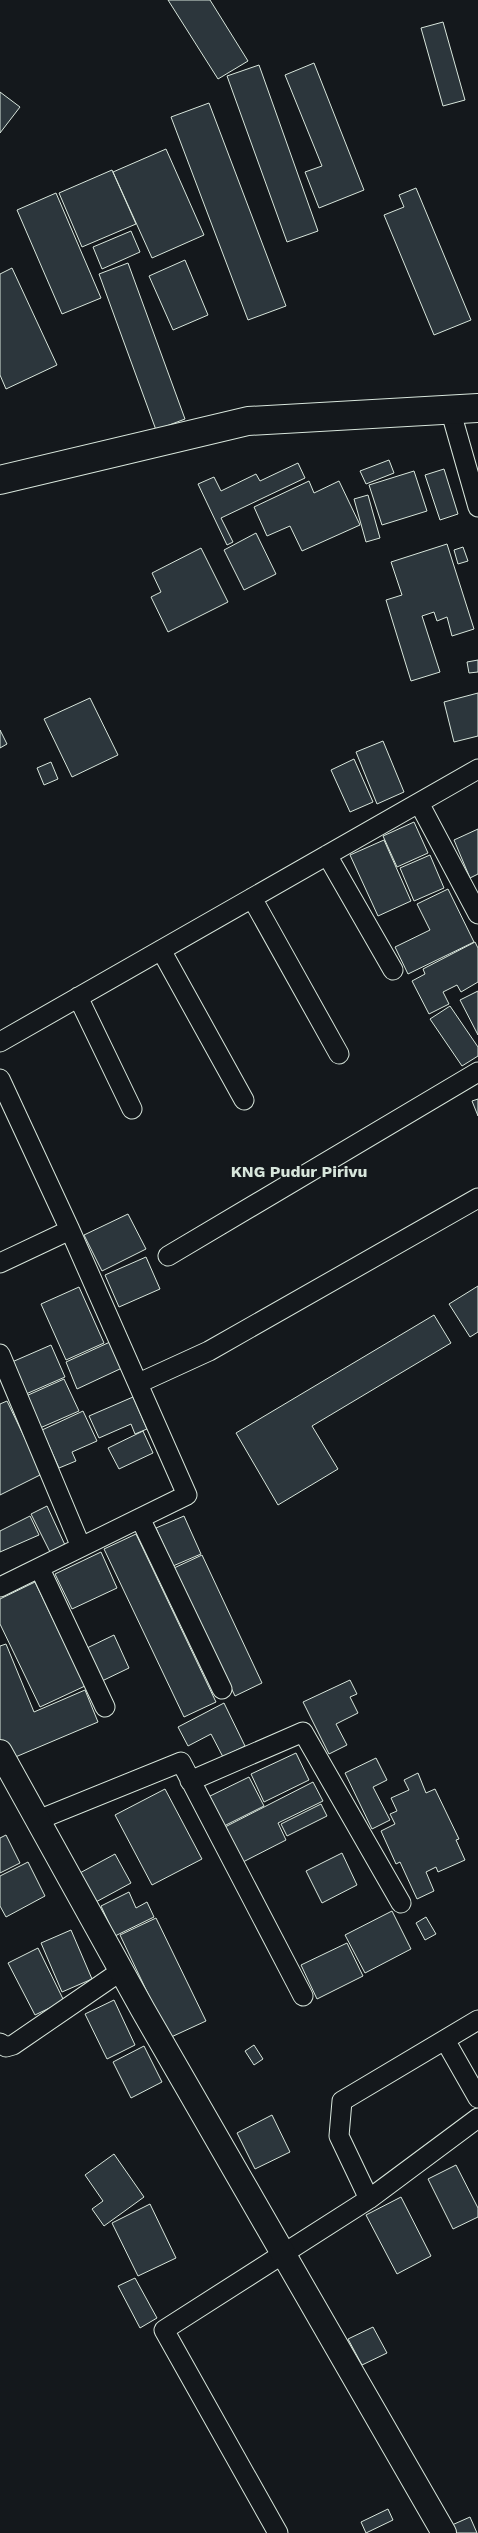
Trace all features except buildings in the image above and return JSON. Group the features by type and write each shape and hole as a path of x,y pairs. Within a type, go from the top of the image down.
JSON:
{"main road":[{"path":"0,480 248,421 478,408"}],"street":[{"path":"450,409 478,507"},
{"path":"0,1042 478,769"},
{"path":"419,803 478,914"},
{"path":"327,855 393,970"},
{"path":"252,898 339,1054"},
{"path":"160,950 244,1100"},
{"path":"78,997 132,1110"},
{"path":"168,1256 478,1072"},
{"path":"0,1079 70,1230 187,1496 0,1587"},
{"path":"139,1384 209,1351 478,1198"},
{"path":"0,1263 70,1230"},
{"path":"0,1354 81,1547"},
{"path":"140,1518 222,1689"},
{"path":"40,1569 105,1707"},
{"path":"190,1781 303,1732 401,1903"},
{"path":"0,1752 121,1971 444,2533"},
{"path":"38,1820 181,1762 303,1996"},
{"path":"0,2043 6,2047 13,2045 121,1971"},
{"path":"369,2199 339,2136 342,2100 478,2020"},
{"path":"445,2040 478,2098"},
{"path":"278,2533 164,2330 369,2199 478,2118"}],"district":[{"name":"KNG Pudur Pirivu","path":"299,1171"}]}
